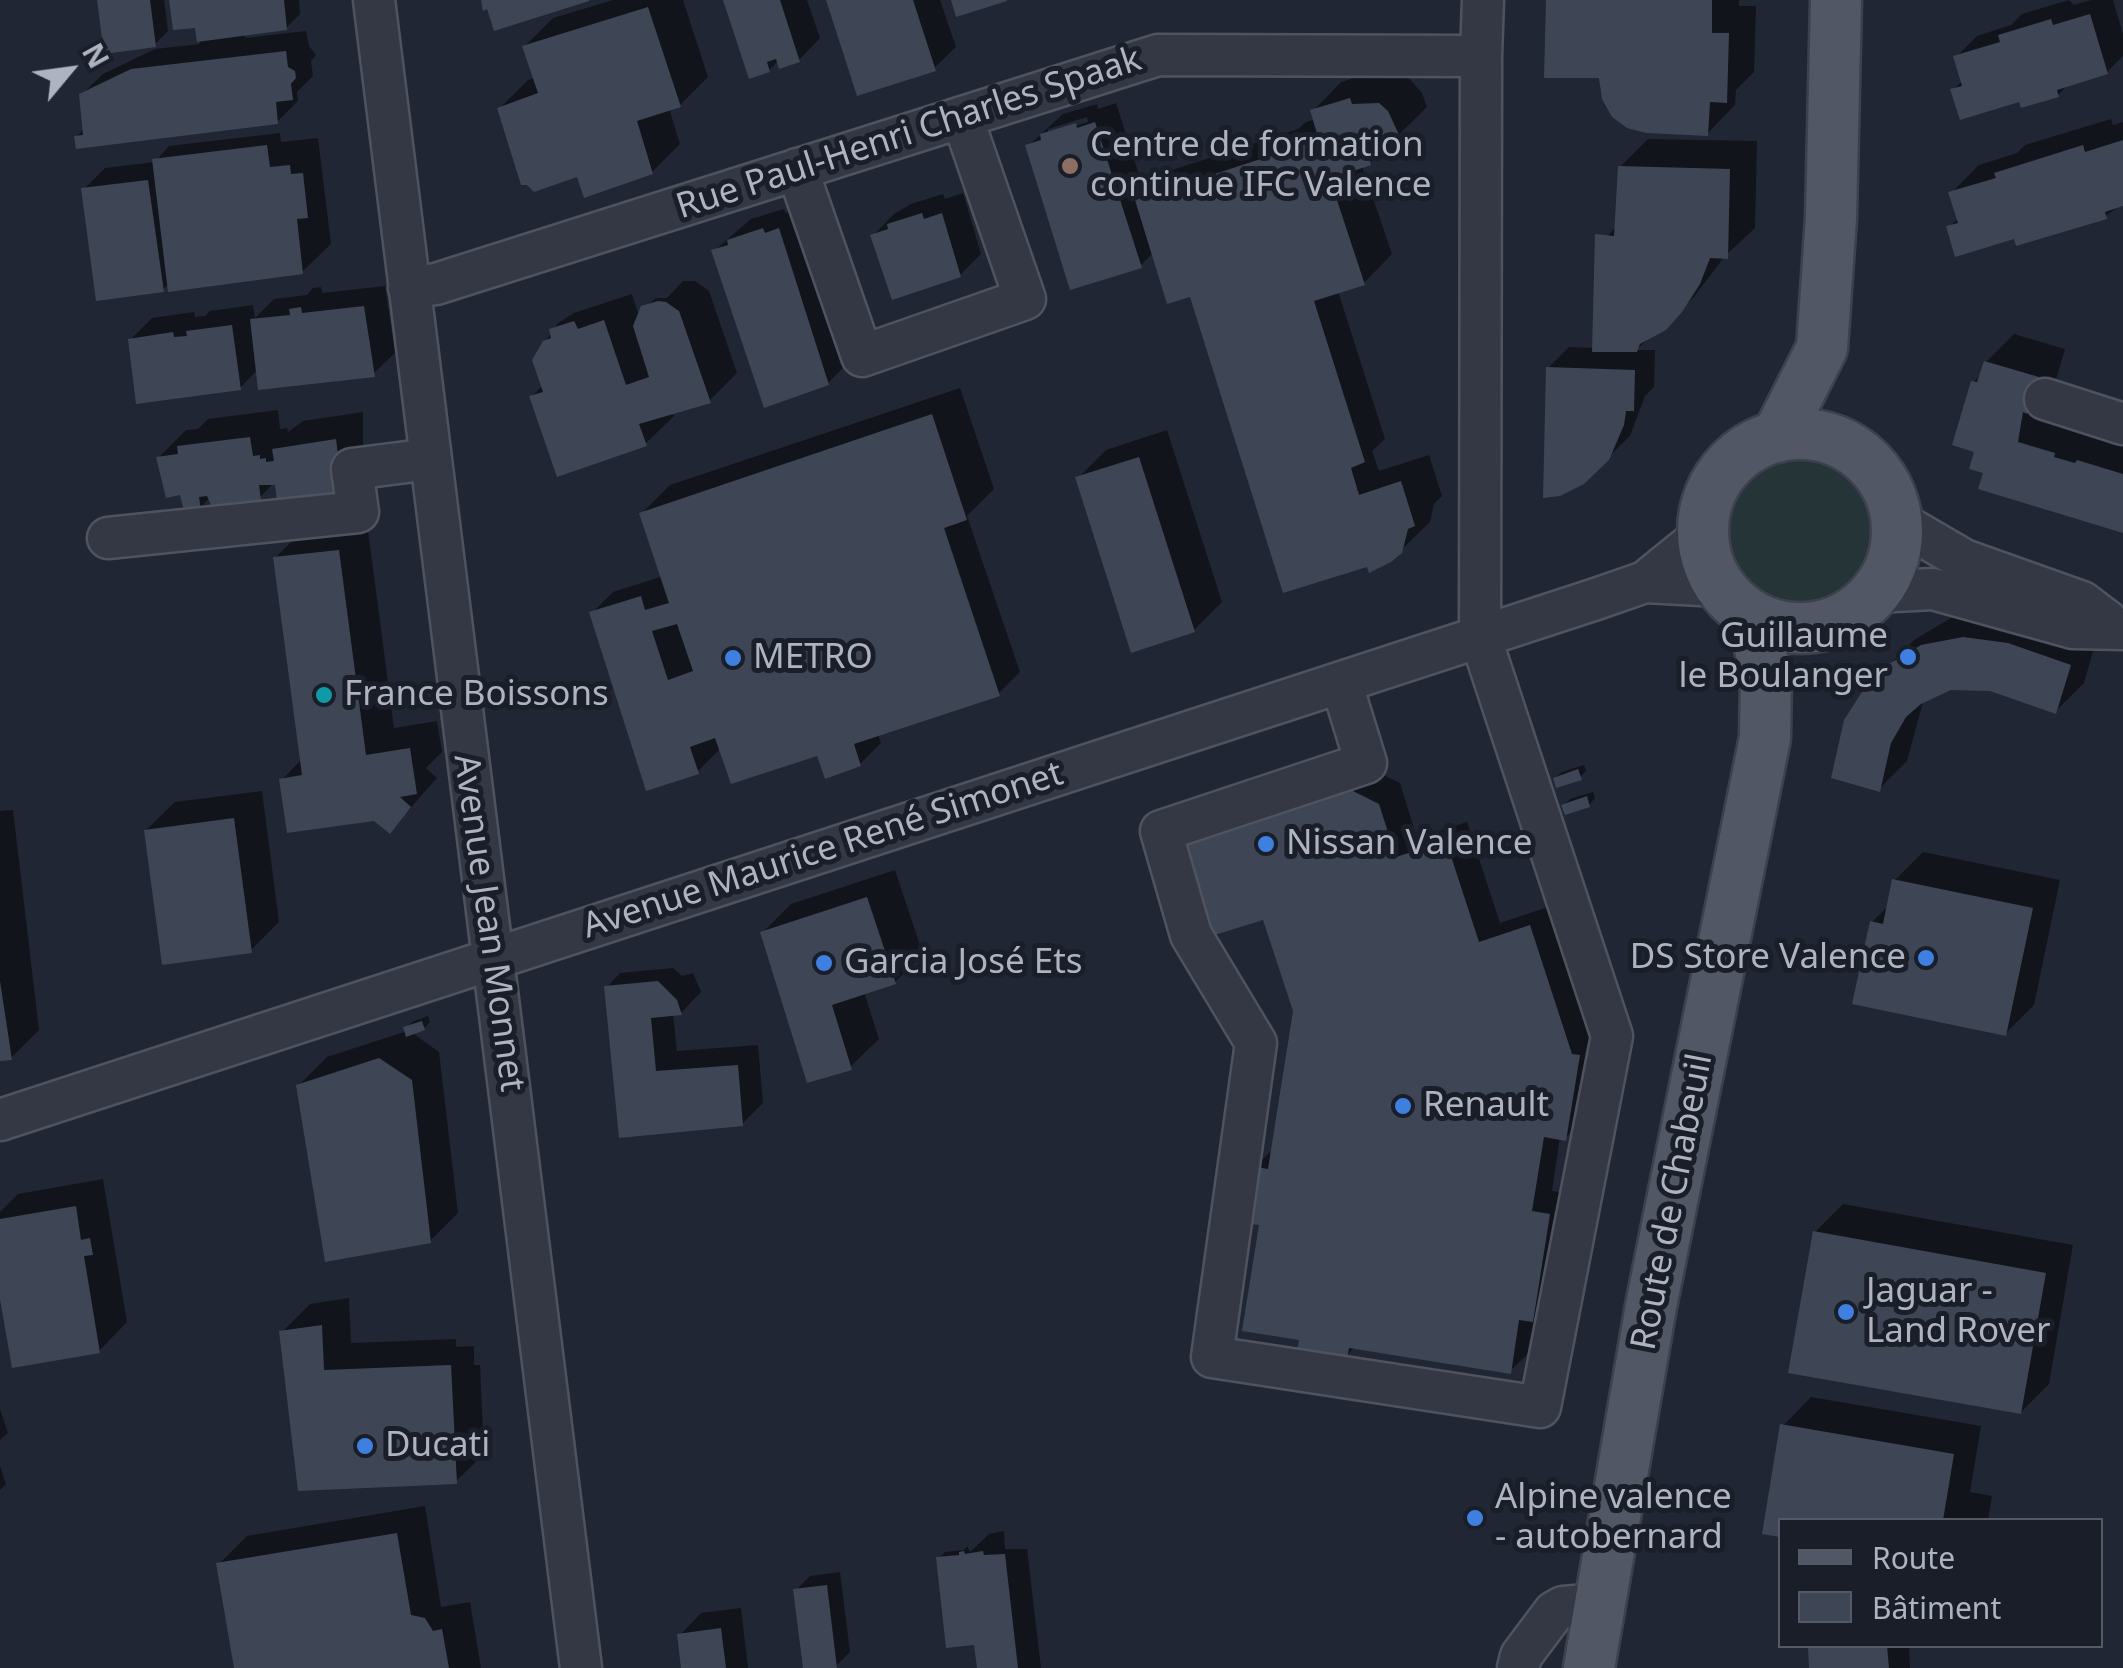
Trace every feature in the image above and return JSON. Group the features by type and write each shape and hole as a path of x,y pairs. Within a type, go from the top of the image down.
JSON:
{"main road":[{"path":"1836,0 1831,218 1822,348 1852,449"},
{"path":"1777,436 1822,348"},
{"path":"1803,434 1828,438 1852,449 1874,468 1889,492 1896,521 1896,546 1889,570 1876,592 1849,615 1816,628 1788,628 1737,602 1707,561 1703,534 1704,512 1722,472 1747,450 1777,436 1803,434"},
{"name":"Route de Chabeuil","path":"1589,1668 1650,1306 1765,738 1766,679 1737,602"},
{"name":"Route de Chabeuil","path":"1765,738 1803,644 1816,628"}],"street":[{"name":"Avenue Jean Monnet","path":"374,0 581,1668"},
{"path":"1342,682 1366,763 1161,832 1192,935 1256,1043 1212,1357 1540,1407 1612,1036 1480,636 1480,56 1484,0"},
{"name":"Rue Paul-Henri Charles Spaak","path":"409,288 436,284 1158,55 1480,56"},
{"path":"797,169 862,356 1025,298 962,116"},
{"path":"2045,399 2123,424"},
{"path":"108,538 358,512 352,469 430,459"},
{"path":"1896,521 1964,560 2082,602 2119,628"},
{"name":"Avenue Maurice René Simonet","path":"0,1120 1645,582 1703,534"},
{"name":"Avenue Maurice René Simonet","path":"1645,582 1737,602"},
{"path":"1876,592 1933,590 2074,628 2119,628"},
{"path":"1518,1668 1521,1656 1554,1612 1564,1607 1598,1604"}],"shaded area":[{"path":"1801,452 1831,458 1856,475 1873,500 1879,530 1873,560 1856,585 1831,602 1801,608 1771,602 1746,585 1729,560 1723,530 1729,500 1746,475 1771,458"}],"building":[{"path":"97,0 150,0 156,47 104,54"},
{"path":"169,0 284,0 287,30 197,42 195,28 173,30"},
{"path":"481,0 589,0 589,1 494,31"},
{"path":"723,0 780,0 800,62 779,69 776,59 767,62 770,72 749,79"},
{"path":"826,0 913,0 936,71 857,96"},
{"path":"951,0 1007,0 1007,1 956,17"},
{"path":"1546,0 1712,0 1712,33 1729,33 1727,103 1710,102 1708,136 1646,133 1627,128 1612,117 1602,99 1599,78 1544,78"},
{"path":"648,7 681,107 637,121 653,174 584,198 577,177 534,192 521,185 497,108 538,93 522,46"},
{"path":"2090,14 2108,74 2057,90 2059,97 2021,108 2019,102 1960,120 1950,89 1962,86 1953,56 2000,42 1998,35 2051,19 2053,25"},
{"path":"286,51 288,67 295,71 296,78 291,84 293,100 276,102 278,124 76,149 74,136 83,135 79,94 131,69"},
{"path":"1350,98 1352,104 1379,103 1388,111 1400,137 1367,147 1371,165 1330,179 1365,285 1314,301 1365,462 1351,468 1359,495 1401,481 1415,526 1408,529 1402,553 1391,562 1369,573 1367,567 1283,593 1190,297 1167,304 1135,200 1318,137 1310,110"},
{"path":"1095,122 1142,268 1070,290 1025,145 1041,140 1040,134 1076,123 1077,128"},
{"path":"2123,140 2123,206 2105,212 2107,219 2016,246 2014,239 1955,257 1946,226 1958,223 1948,192 2083,145 2085,152"},
{"path":"267,145 270,167 290,165 291,174 303,173 308,218 297,219 303,274 168,292 152,159"},
{"path":"1618,166 1730,169 1728,259 1710,258 1700,284 1682,312 1666,330 1640,344 1637,352 1592,352 1595,234 1614,236"},
{"path":"148,180 164,292 96,301 81,188"},
{"path":"922,213 924,219 942,213 961,277 892,300 870,235 888,229 887,224"},
{"path":"763,228 765,233 779,228 829,385 764,408 711,250"},
{"path":"658,301 679,311 711,403 639,424 647,446 557,477 529,396 543,392 532,360 543,341 551,338 549,329 574,321 578,329 604,320 626,385 649,377 633,326 641,306"},
{"path":"364,306 375,377 258,390 250,319 290,315 289,309 301,307 302,313"},
{"path":"232,325 241,390 136,404 128,339 173,332 174,337 187,336 186,331"},
{"path":"1984,361 2039,377 2027,414 2023,412 2018,442 2055,453 2054,457 2123,474 2123,533 1978,489 1983,473 1969,469 1974,452 1952,445 1971,381 1977,382"},
{"path":"1546,367 1635,370 1634,411 1626,411 1609,460 1584,484 1560,496 1543,498"},
{"path":"932,414 967,520 944,528 1000,696 854,744 861,766 825,779 817,756 731,784 715,738 690,747 699,774 646,791 589,612 641,596 645,610 669,603 639,513","holes":["677,624 693,671 668,680 652,631"]},
{"path":"250,437 253,456 260,455 266,462 274,461 272,449 336,439 344,502 278,509 275,485 259,485 261,500 211,505 207,496 199,497 201,510 183,507 180,495 166,498 156,457 178,454 177,446"},
{"path":"1139,457 1195,632 1131,653 1075,477"},
{"name":"France Boissons","path":"339,550 366,755 410,748 417,794 400,797 411,807 390,834 374,821 287,833 279,779 302,775 273,557"},
{"path":"1963,637 2008,643 2071,665 2056,714 1990,691 1951,690 1921,704 1906,717 1891,743 1880,792 1831,778 1844,720 1867,684 1882,668 1921,645"},
{"path":"1578,769 1582,780 1556,788 1553,778"},
{"path":"1345,787 1379,804 1396,857 1446,841 1479,942 1530,925 1572,1054 1580,1055 1566,1141 1544,1137 1532,1211 1550,1214 1533,1322 1519,1320 1511,1374 1349,1348 1347,1359 1297,1351 1299,1340 1242,1331 1259,1225 1243,1223 1251,1166 1268,1169 1293,1011 1263,920 1208,937 1177,841"},
{"path":"1587,796 1590,807 1565,815 1561,805"},
{"path":"234,818 252,953 162,965 144,830"},
{"path":"1892,879 2033,908 2006,1036 1852,1004 1870,921 1883,924"},
{"path":"867,897 896,984 832,1005 852,1070 807,1083 760,932"},
{"path":"0,981 12,1060 0,1061"},
{"path":"658,981 677,1000 682,1015 651,1018 656,1071 738,1065 743,1126 619,1138 604,986"},
{"path":"422,1021 425,1030 406,1037 403,1027"},
{"path":"379,1058 412,1080 431,1243 325,1262 296,1085"},
{"path":"76,1206 81,1240 90,1238 93,1255 84,1256 100,1353 12,1368 0,1299 0,1219"},
{"path":"1813,1231 2046,1273 2021,1414 1788,1373"},
{"path":"322,1325 324,1370 451,1365 457,1484 298,1491 279,1331"},
{"path":"1780,1424 1954,1454 1943,1518 1778,1518 1778,1537 1762,1534"},
{"path":"397,1533 411,1615 425,1618 433,1631 442,1629 449,1668 234,1668 216,1563"},
{"path":"964,1551 1005,1554 1018,1668 977,1668 974,1645 946,1648 936,1557"},
{"path":"827,1585 837,1668 803,1668 793,1589"},
{"path":"721,1628 726,1668 681,1668 677,1634"},
{"path":"1808,1648 1887,1648 1889,1668 1809,1668"}],"place":[{"name":"Centre de formation continue IFC Valence","path":"1070,166"},
{"name":"Guillaume le Boulanger","path":"1908,657"},
{"name":"METRO","path":"733,658"},
{"name":"France Boissons","path":"324,695"},
{"name":"Nissan Valence","path":"1266,844"},
{"name":"DS Store Valence","path":"1926,958"},
{"name":"Garcia José Ets","path":"824,963"},
{"name":"Renault","path":"1403,1106"},
{"name":"Jaguar - Land Rover","path":"1846,1312"},
{"name":"Ducati","path":"365,1446"},
{"name":"Alpine valence - autobernard","path":"1475,1518"}]}
